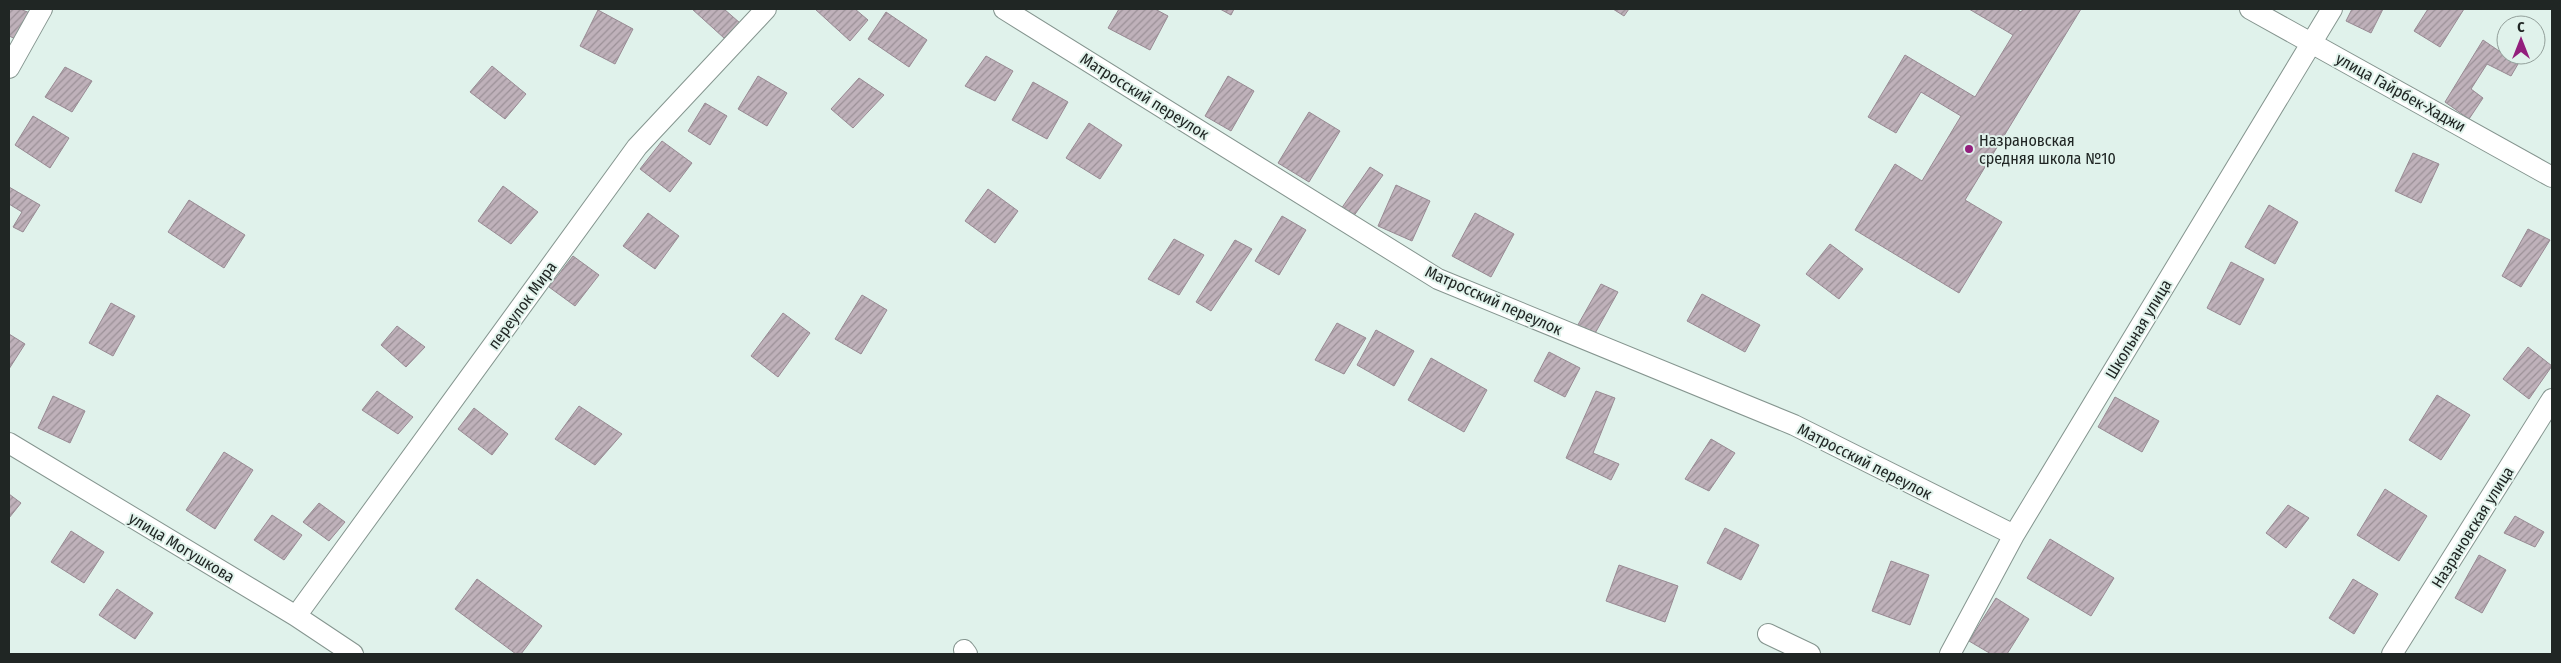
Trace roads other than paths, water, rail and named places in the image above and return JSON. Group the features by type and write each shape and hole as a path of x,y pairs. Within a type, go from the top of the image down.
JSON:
{"street":[{"path":"9,68 42,9"},
{"name":"переулок Мира","path":"296,616 637,147 766,9"},
{"name":"Матросский переулок","path":"1004,9 1438,279 1794,425 2014,535"},
{"name":"улица Гайрбек-Хаджи","path":"2250,9 2552,176"},
{"name":"Школьная улица","path":"1950,654 2014,535 2332,9"},
{"name":"Назрановская улица","path":"2392,654 2552,399"},
{"name":"улица Могушкова","path":"9,443 296,616 353,654"},
{"path":"1768,634 1810,654"}],"place":[{"name":"Назрановская средняя школа №10","path":"1969,149"}]}
